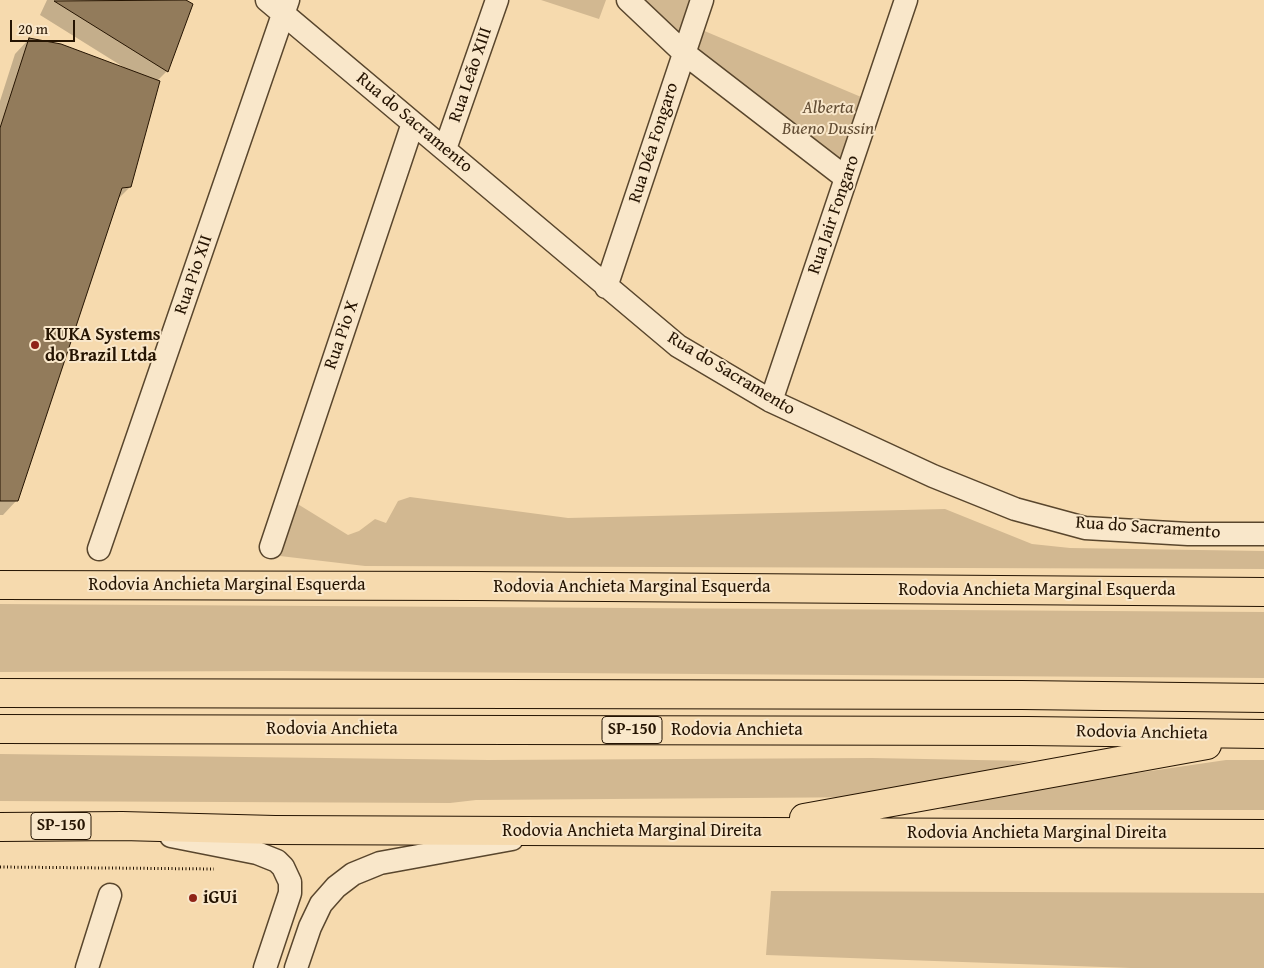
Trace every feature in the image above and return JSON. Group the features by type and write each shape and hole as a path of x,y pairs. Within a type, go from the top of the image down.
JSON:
{"highway":[{"name":"Rodovia Anchieta Marginal Esquerda","path":"0,585 474,586 1264,592"},
{"name":"Rodovia Anchieta","path":"0,693 1022,695 1264,698"},
{"name":"Rodovia Anchieta","path":"0,729 1008,731 1260,734"},
{"path":"716,831 853,810 1012,779 1184,750 1260,734"},
{"name":"Rodovia Anchieta Marginal Direita","path":"0,827 122,826 285,830 1264,834"}],"street":[{"name":"Rua Leão XIII","path":"445,149 497,0"},
{"path":"628,0 684,53 846,178"},
{"name":"Rua Déa Fongaro","path":"606,287 702,0"},
{"name":"Rua Jair Fongaro","path":"771,401 906,0"},
{"name":"Rua do Sacramento","path":"280,4 413,123 678,346 771,401 942,479 1015,509 1076,526 1188,534 1264,534"},
{"name":"Rua Pio XII","path":"100,549 280,4"},
{"name":"Rua Pio X","path":"271,547 413,123"},
{"path":"0,835 42,826"},
{"path":"122,826 257,853 277,862 283,867 290,882 290,893 265,968"},
{"path":"296,968 310,927 321,904 332,890 352,874 380,863 557,830"},
{"path":"87,968 110,895"}],"path":[{"path":"0,868 221,869"}],"green space":[{"path":"541,0 606,0 599,19"},
{"path":"630,0 690,0 699,5 684,51"},
{"name":"Alberta Bueno Dussin","path":"695,27 873,102 846,174 686,52"},
{"path":"410,497 568,518 945,509 1032,544 1070,548 1264,551 1264,569 365,566 280,556 296,503 348,535 359,531 375,519 386,523 398,501"},
{"path":"0,604 1264,612 1264,678 283,671 0,672"},
{"path":"0,754 489,760 872,758 1029,761 879,797 476,800 450,803 0,801"},
{"path":"1226,760 1264,760 1264,810 944,810 936,806 945,801"},
{"path":"771,891 1264,893 1264,968 1131,968 766,955"}],"building":[{"path":"186,0 193,4 168,72 54,1"},
{"name":"KUKA Systems do Brazil Ltda","path":"29,38 61,44 160,81 131,187 122,188 18,501 0,501 0,128"}],"place":[{"name":"KUKA Systems do Brazil Ltda","path":"35,345"},
{"name":"iGUi","path":"193,898"}]}
